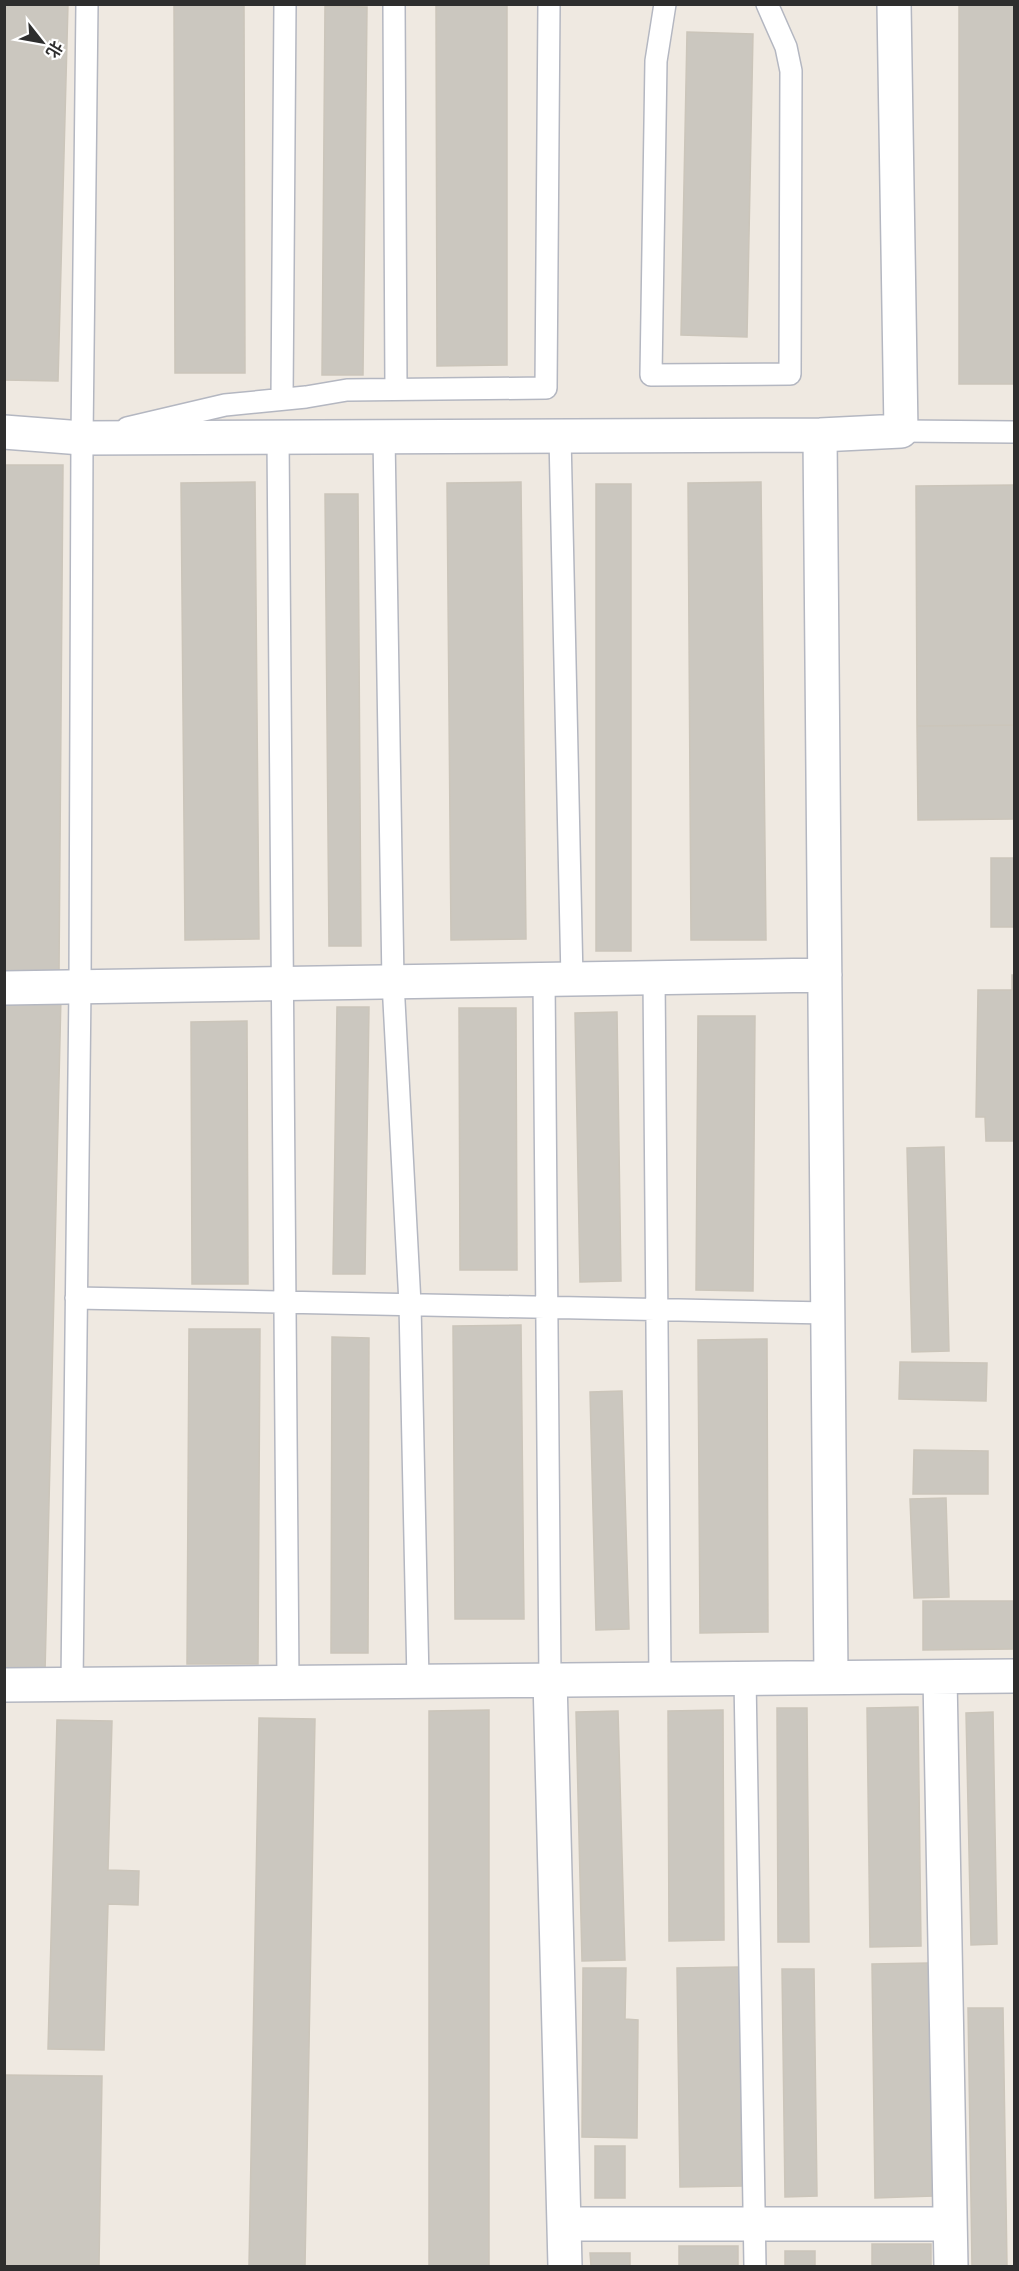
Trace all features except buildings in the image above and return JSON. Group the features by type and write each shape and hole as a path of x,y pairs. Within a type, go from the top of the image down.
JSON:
{"street":[{"path":"4,432 82,438 820,435 902,431 894,4"},
{"path":"820,435 831,1677"},
{"path":"4,988 825,975"},
{"path":"4,1685 1014,1676"},
{"path":"940,1677 951,2266"},
{"path":"550,1680 565,2266"},
{"path":"564,2224 950,2224"}],"lane":[{"path":"72,1684 87,4"},
{"path":"282,399 285,4"},
{"path":"394,4 396,388"},
{"path":"82,438 225,405 347,390 546,388 549,4"},
{"path":"665,4 656,61 651,375 790,374 791,71 786,47 767,4"},
{"path":"902,431 1014,432"},
{"path":"550,1680 547,1307 558,979 560,436"},
{"path":"278,437 288,1682"},
{"path":"384,437 393,982 410,1304 418,1681"},
{"path":"654,977 660,1678"},
{"path":"76,1298 828,1313"},
{"path":"745,1678 755,2266"}]}
